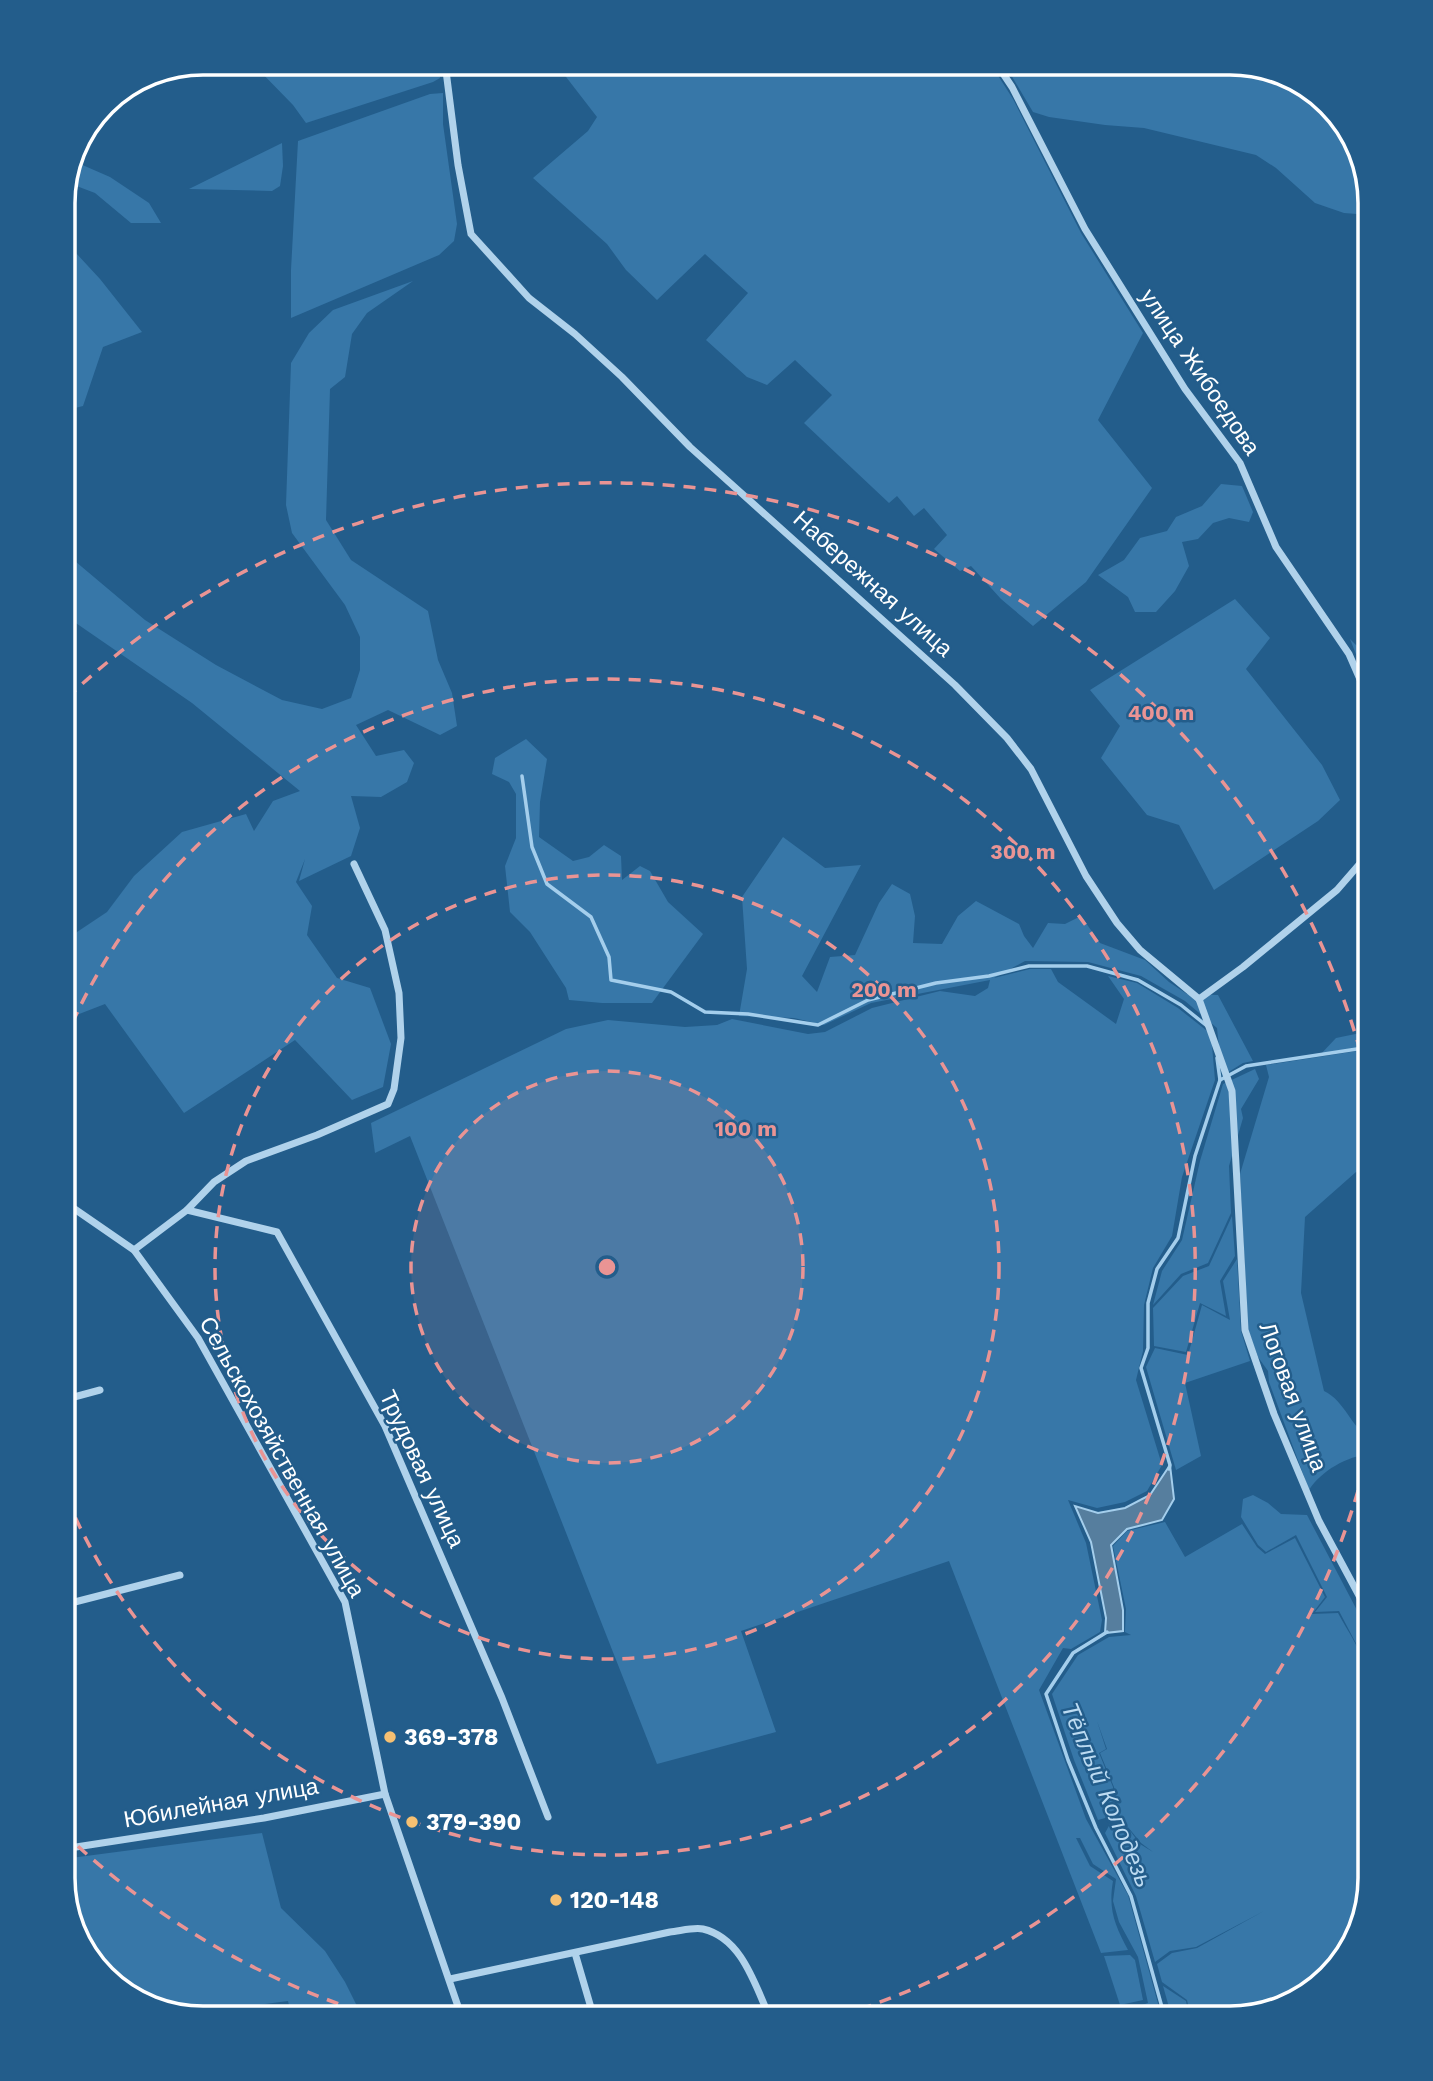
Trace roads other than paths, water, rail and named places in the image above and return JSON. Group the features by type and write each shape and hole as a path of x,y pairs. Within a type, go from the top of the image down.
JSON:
{"street":[{"name":"Набережная улица","path":"447,76 458,165 471,234 529,299 585,343 690,447 956,685 1007,738 1031,769 1086,876 1117,923 1140,950 1199,999"},
{"name":"улица Жибоедова","path":"1005,76 1085,229 1185,389 1240,463 1276,547 1349,654 1358,675"},
{"path":"134,1250 187,1210 215,1182 246,1161 317,1135 388,1104 394,1089 401,1038 399,993 385,930 354,864"},
{"path":"1199,999 1243,967 1337,890 1358,866"},
{"name":"Логовая улица","path":"1199,999 1232,1091 1245,1330 1274,1414 1319,1521 1358,1594"},
{"name":"Сельскохозяйственная улица","path":"75,1210 134,1250 198,1339 345,1602 385,1794 458,2005"},
{"name":"Трудовая улица","path":"187,1210 276,1232 385,1426 502,1698 548,1817"},
{"path":"75,1397 100,1390"},
{"path":"75,1602 180,1575"},
{"name":"Юбилейная улица","path":"75,1847 264,1818 385,1794"},
{"path":"450,1979 670,1932 702,1928 730,1941 746,1966 764,2006"},
{"path":"575,1953 590,2005"}],"waterway":[{"name":"Тёплый Колодезь","path":"522,776 532,847 547,884 591,917 609,957 611,980 671,992 705,1012 748,1014 818,1025 868,1000 936,983 989,976 1029,966 1087,966 1138,980 1181,1005 1207,1026"},
{"path":"1220,1080 1246,1066 1358,1049"},
{"name":"Тёплый Колодезь","path":"1169,1469 1141,1368 1148,1348 1148,1303 1157,1269 1178,1238 1195,1156 1220,1080 1217,1058"},
{"name":"Тёплый Колодезь","path":"1107,1632 1073,1653 1046,1694 1068,1760 1096,1828 1131,1896 1162,2006"}],"place":[{"name":"369-378","path":"390,1737"},
{"name":"379-390","path":"412,1822"},
{"name":"120-148","path":"556,1900"}]}
